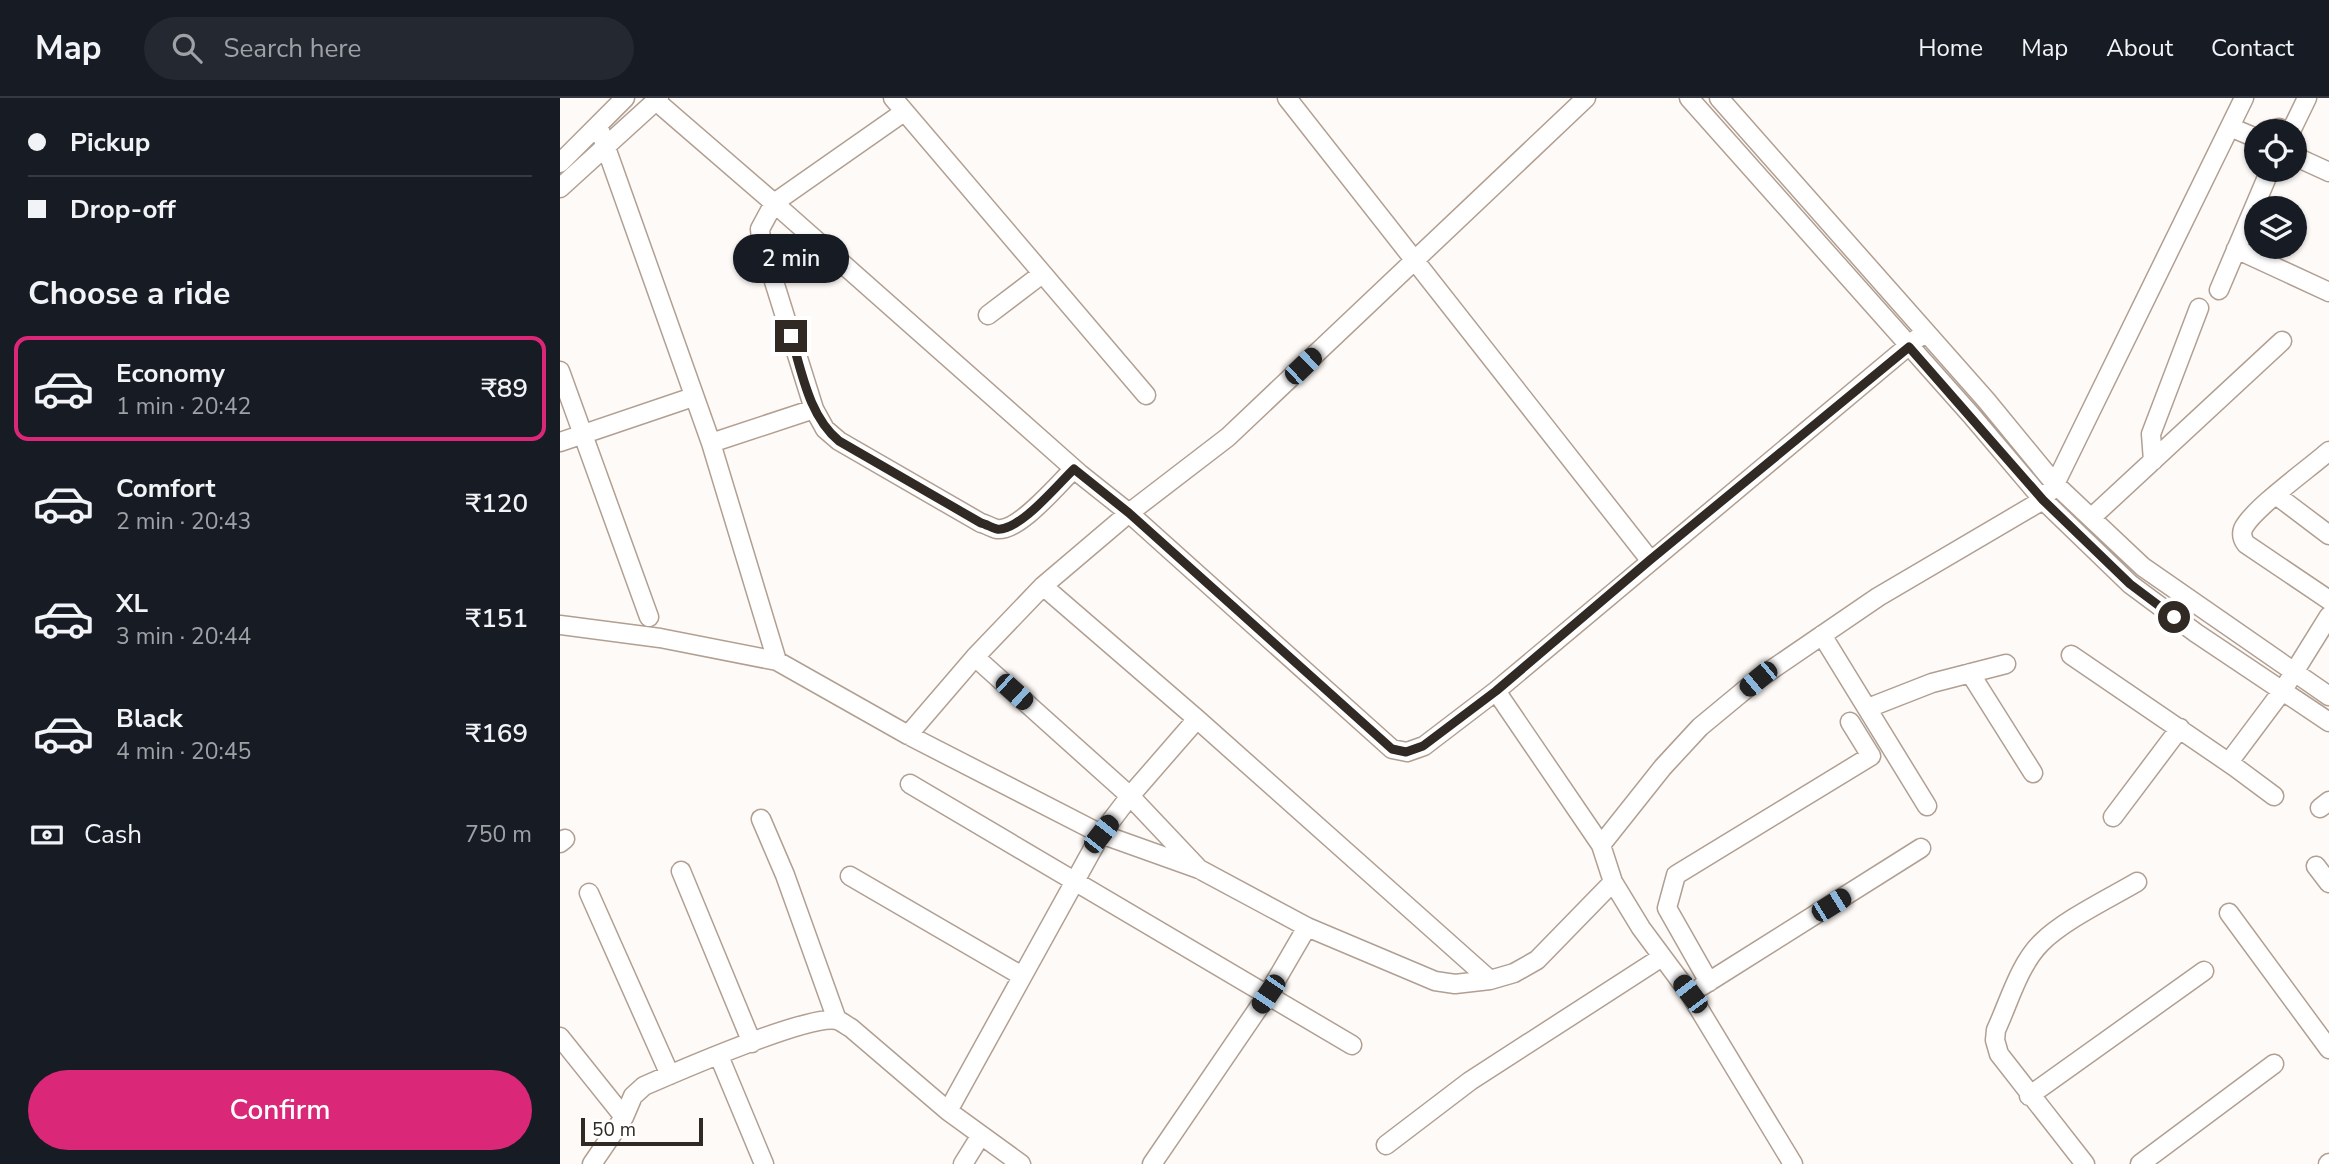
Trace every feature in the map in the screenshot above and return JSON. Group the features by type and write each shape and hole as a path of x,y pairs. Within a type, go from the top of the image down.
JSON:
{"street":[{"path":"560,163 625,98"},
{"path":"1287,98 1650,560"},
{"path":"908,735 975,657 1043,586 1129,513 1228,437 1586,98"},
{"path":"1689,98 2043,500 2130,584 2196,633 2329,722"},
{"path":"1720,98 1986,400 2055,484 2143,567 2329,696"},
{"path":"1601,845 1663,767 1700,727 1758,679 1878,597 2043,500 2055,484 2244,98"},
{"path":"2296,119 2307,98"},
{"path":"560,188 657,100 1074,469 1129,513 1392,749 1406,752 1423,746 1496,691 1925,332"},
{"path":"1074,469 1017,523 1011,527 996,529 981,523 839,441 825,429 814,409 761,240 760,229 774,203 899,105 1146,395"},
{"path":"598,125 711,443 776,662"},
{"path":"2230,127 2244,133"},
{"path":"2307,161 2329,172"},
{"path":"2219,290 2265,182"},
{"path":"2236,249 2329,292"},
{"path":"988,314 1042,274"},
{"path":"2152,461 2151,434 2199,308"},
{"path":"2091,518 2282,341"},
{"path":"560,371 649,617"},
{"path":"560,442 693,397"},
{"path":"711,443 814,409"},
{"path":"2326,459 2276,495 2243,530 2244,541 2329,600"},
{"path":"2276,495 2329,535"},
{"path":"1043,586 1490,980"},
{"path":"2229,762 2283,691 2329,616"},
{"path":"560,625 660,638 776,662 908,735 1101,834 1199,870 1307,927 1435,981 1455,984 1490,980 1514,973 1538,960 1616,885"},
{"path":"1822,635 1927,806"},
{"path":"2071,655 2229,762 2274,796"},
{"path":"975,657 1130,796 1199,870"},
{"path":"1864,703 2006,664"},
{"path":"1970,673 2033,773"},
{"path":"1496,691 1601,845 1616,885 1641,928 1690,994 1793,1164"},
{"path":"948,1111 1101,834 1197,719"},
{"path":"1709,982 1667,908 1676,876 1871,756 1850,722"},
{"path":"2113,817 2179,728"},
{"path":"910,784 1352,1045"},
{"path":"761,819 785,875 837,1020"},
{"path":"1690,994 1921,848"},
{"path":"2316,866 2329,883"},
{"path":"681,871 752,1043"},
{"path":"850,877 1022,976"},
{"path":"2085,1164 2029,1096 1999,1054 1995,1040 1996,1030 2029,958 2040,944 2055,931 2137,882"},
{"path":"589,893 670,1075"},
{"path":"2229,913 2329,1049"},
{"path":"1152,1164 1268,994 1307,927"},
{"path":"1386,1145 1470,1081 1662,957"},
{"path":"2029,1096 2204,971"},
{"path":"592,1164 624,1117 633,1096 644,1086 752,1043 811,1023 837,1020 851,1028 948,1111 1021,1164"},
{"path":"560,1037 624,1117"},
{"path":"719,1055 764,1164"},
{"path":"2140,1164 2274,1064"},
{"path":"963,1164 981,1135"}],"route":[{"path":"791,336 814,409 825,429 839,441 981,523 996,529 1011,527 1023,519 1074,469 1129,513 1392,749 1406,752 1423,746 1496,691 1909,347 2043,500 2130,584 2174,617"}]}
